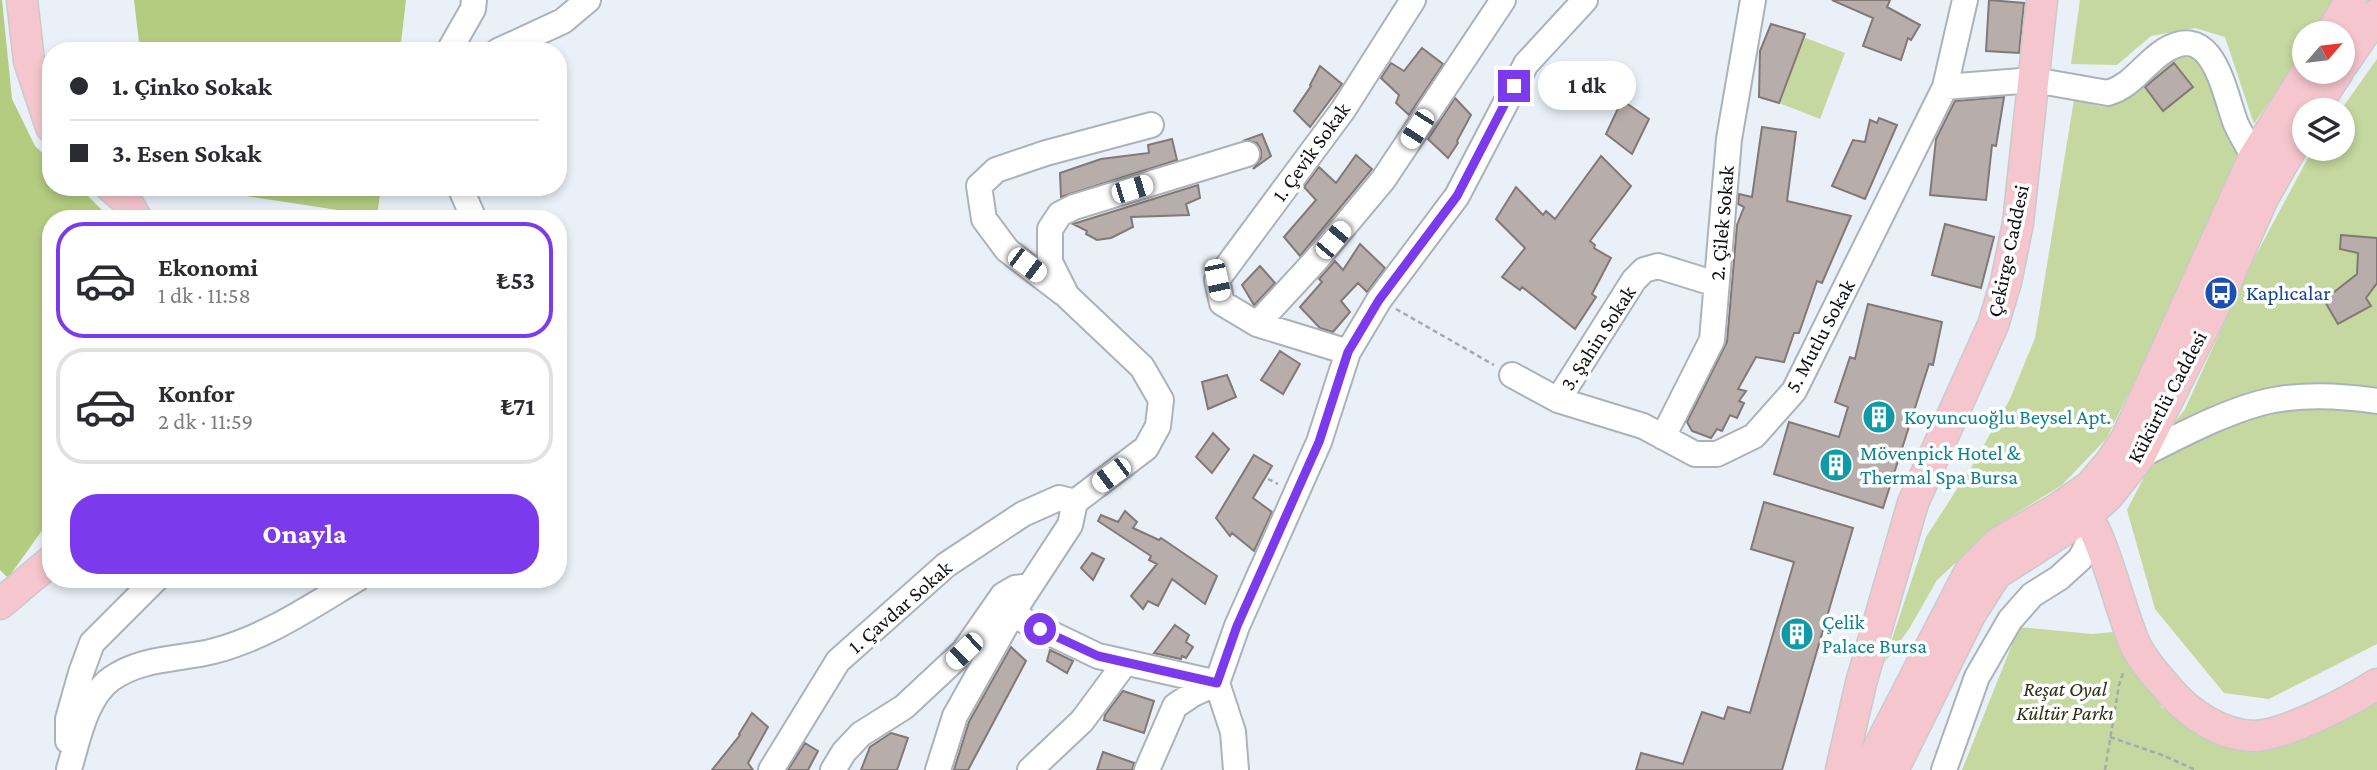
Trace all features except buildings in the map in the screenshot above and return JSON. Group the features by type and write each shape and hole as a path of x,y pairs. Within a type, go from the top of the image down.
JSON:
{"main road":[{"path":"22,0 29,61 42,100"},
{"name":"Çekirge Caddesi","path":"1841,770 1861,683 1913,503 1993,325 2006,282 2044,81 2042,0"},
{"path":"2338,21 2351,0"},
{"path":"2356,45 2377,14"},
{"name":"Kükürtlü Caddesi","path":"1867,770 1970,571 1998,543 2057,509 2090,486 2126,439 2254,157 2300,84"},
{"name":"Kükürtlü Caddesi","path":"1893,770 1970,615 1996,574 2090,523 2140,456 2221,293 2263,198 2292,148"},
{"path":"2109,464 2108,496 2116,535 2152,639 2179,678 2209,702 2240,719 2274,715 2315,699 2377,664"},
{"path":"2057,509 2076,509 2090,523 2134,644 2176,699 2198,717 2228,732 2256,736 2287,728 2351,701 2377,684"},
{"path":"0,604 42,569"}],"street":[{"path":"456,42 473,9 474,0"},
{"path":"518,42 563,21 589,0"},
{"name":"1. Çevik Sokak","path":"1257,324 1222,303 1217,280 1343,110 1413,0"},
{"path":"1348,352 1257,324 1316,260 1383,180 1503,0"},
{"path":"1236,770 1233,732 1217,683 1237,626 1319,442 1348,352 1379,300 1457,196 1526,64 1585,0"},
{"name":"5. Mutlu Sokak","path":"1512,375 1558,400 1643,426 1695,454 1717,454 1754,436 1794,391 1945,87 1965,0"},
{"name":"2. Çilek Sokak","path":"1663,436 1712,340 1729,138 1754,2"},
{"path":"1945,87 2044,81 2108,93 2120,89 2165,50 2184,44 2201,47 2214,61 2237,125 2254,157"},
{"path":"938,770 955,716 1016,609 1070,525 1075,502 1146,448 1158,426 1161,400 1142,367 1067,296 1007,250 984,219 979,186 996,170 1046,153 1151,125"},
{"path":"1067,296 1050,262 1050,229 1060,214 1074,207 1247,153"},
{"name":"3. Şahin Sokak","path":"1558,400 1634,280 1644,270 1658,266 1716,284"},
{"path":"2140,456 2246,408 2278,399 2320,395 2377,401"},
{"name":"1. Çavdar Sokak","path":"771,770 838,661 946,565 1023,514 1059,498 1075,502"},
{"path":"1944,770 1978,677 2010,620 2032,595 2059,578 2080,559 2090,523"},
{"path":"833,770 861,734 904,707 964,651 1003,595 1015,588 1030,586"},
{"path":"69,770 68,719 80,673 92,643 147,588"},
{"path":"69,770 84,720 94,699 110,680 142,663 213,651 268,632 342,588"},
{"path":"1016,609 1023,620 1098,656 1217,683"},
{"path":"1030,770 1082,721 1125,663"},
{"path":"1147,770 1175,706 1217,683"}],"path":[{"path":"1379,300 1512,375"},
{"path":"2105,770 2119,685 2134,644"},
{"path":"2110,737 2196,770"}],"green space":[{"path":"2,0 12,99 35,146 42,153 42,196 88,196 102,210 42,210 42,531 8,578 0,570"},
{"path":"134,0 406,0 401,42 139,42"},
{"path":"2080,0 2336,0 2323,21 2292,21 2292,68 2254,124 2225,37 2195,28 2151,36 2117,65 2071,64"},
{"path":"1803,37 1845,53 1820,119 1779,103"},
{"path":"2180,57 2198,58 2244,155 2107,438 2062,485 1997,525 1937,580 1909,629 1884,663 1926,537 1972,466 2010,399 2035,338 2074,100 2104,107 2130,91 2161,63"},
{"path":"2377,59 2377,644 2269,699 2224,693 2155,609 2127,510 2168,431 2185,409 2249,268 2306,161 2355,161 2355,98 2349,98"},
{"path":"246,196 380,196 378,210 338,210"},
{"name":"Reşat Oyal Kültür Parkı","path":"2019,627 2092,634 2114,632 2162,708 2239,749 2377,697 2377,770 1962,770"}],"place":[{"name":"Kaplıcalar","path":"2221,293"},
{"name":"Koyuncuoğlu Beysel Apt.","path":"1879,417"},
{"name":"Mövenpick Hotel & Thermal Spa Bursa","path":"1836,465"},
{"name":"Çelik Palace Bursa","path":"1797,634"}],"route":[{"path":"1040,629 1098,656 1217,683 1237,626 1319,442 1348,352 1379,300 1457,196 1514,86"}]}
